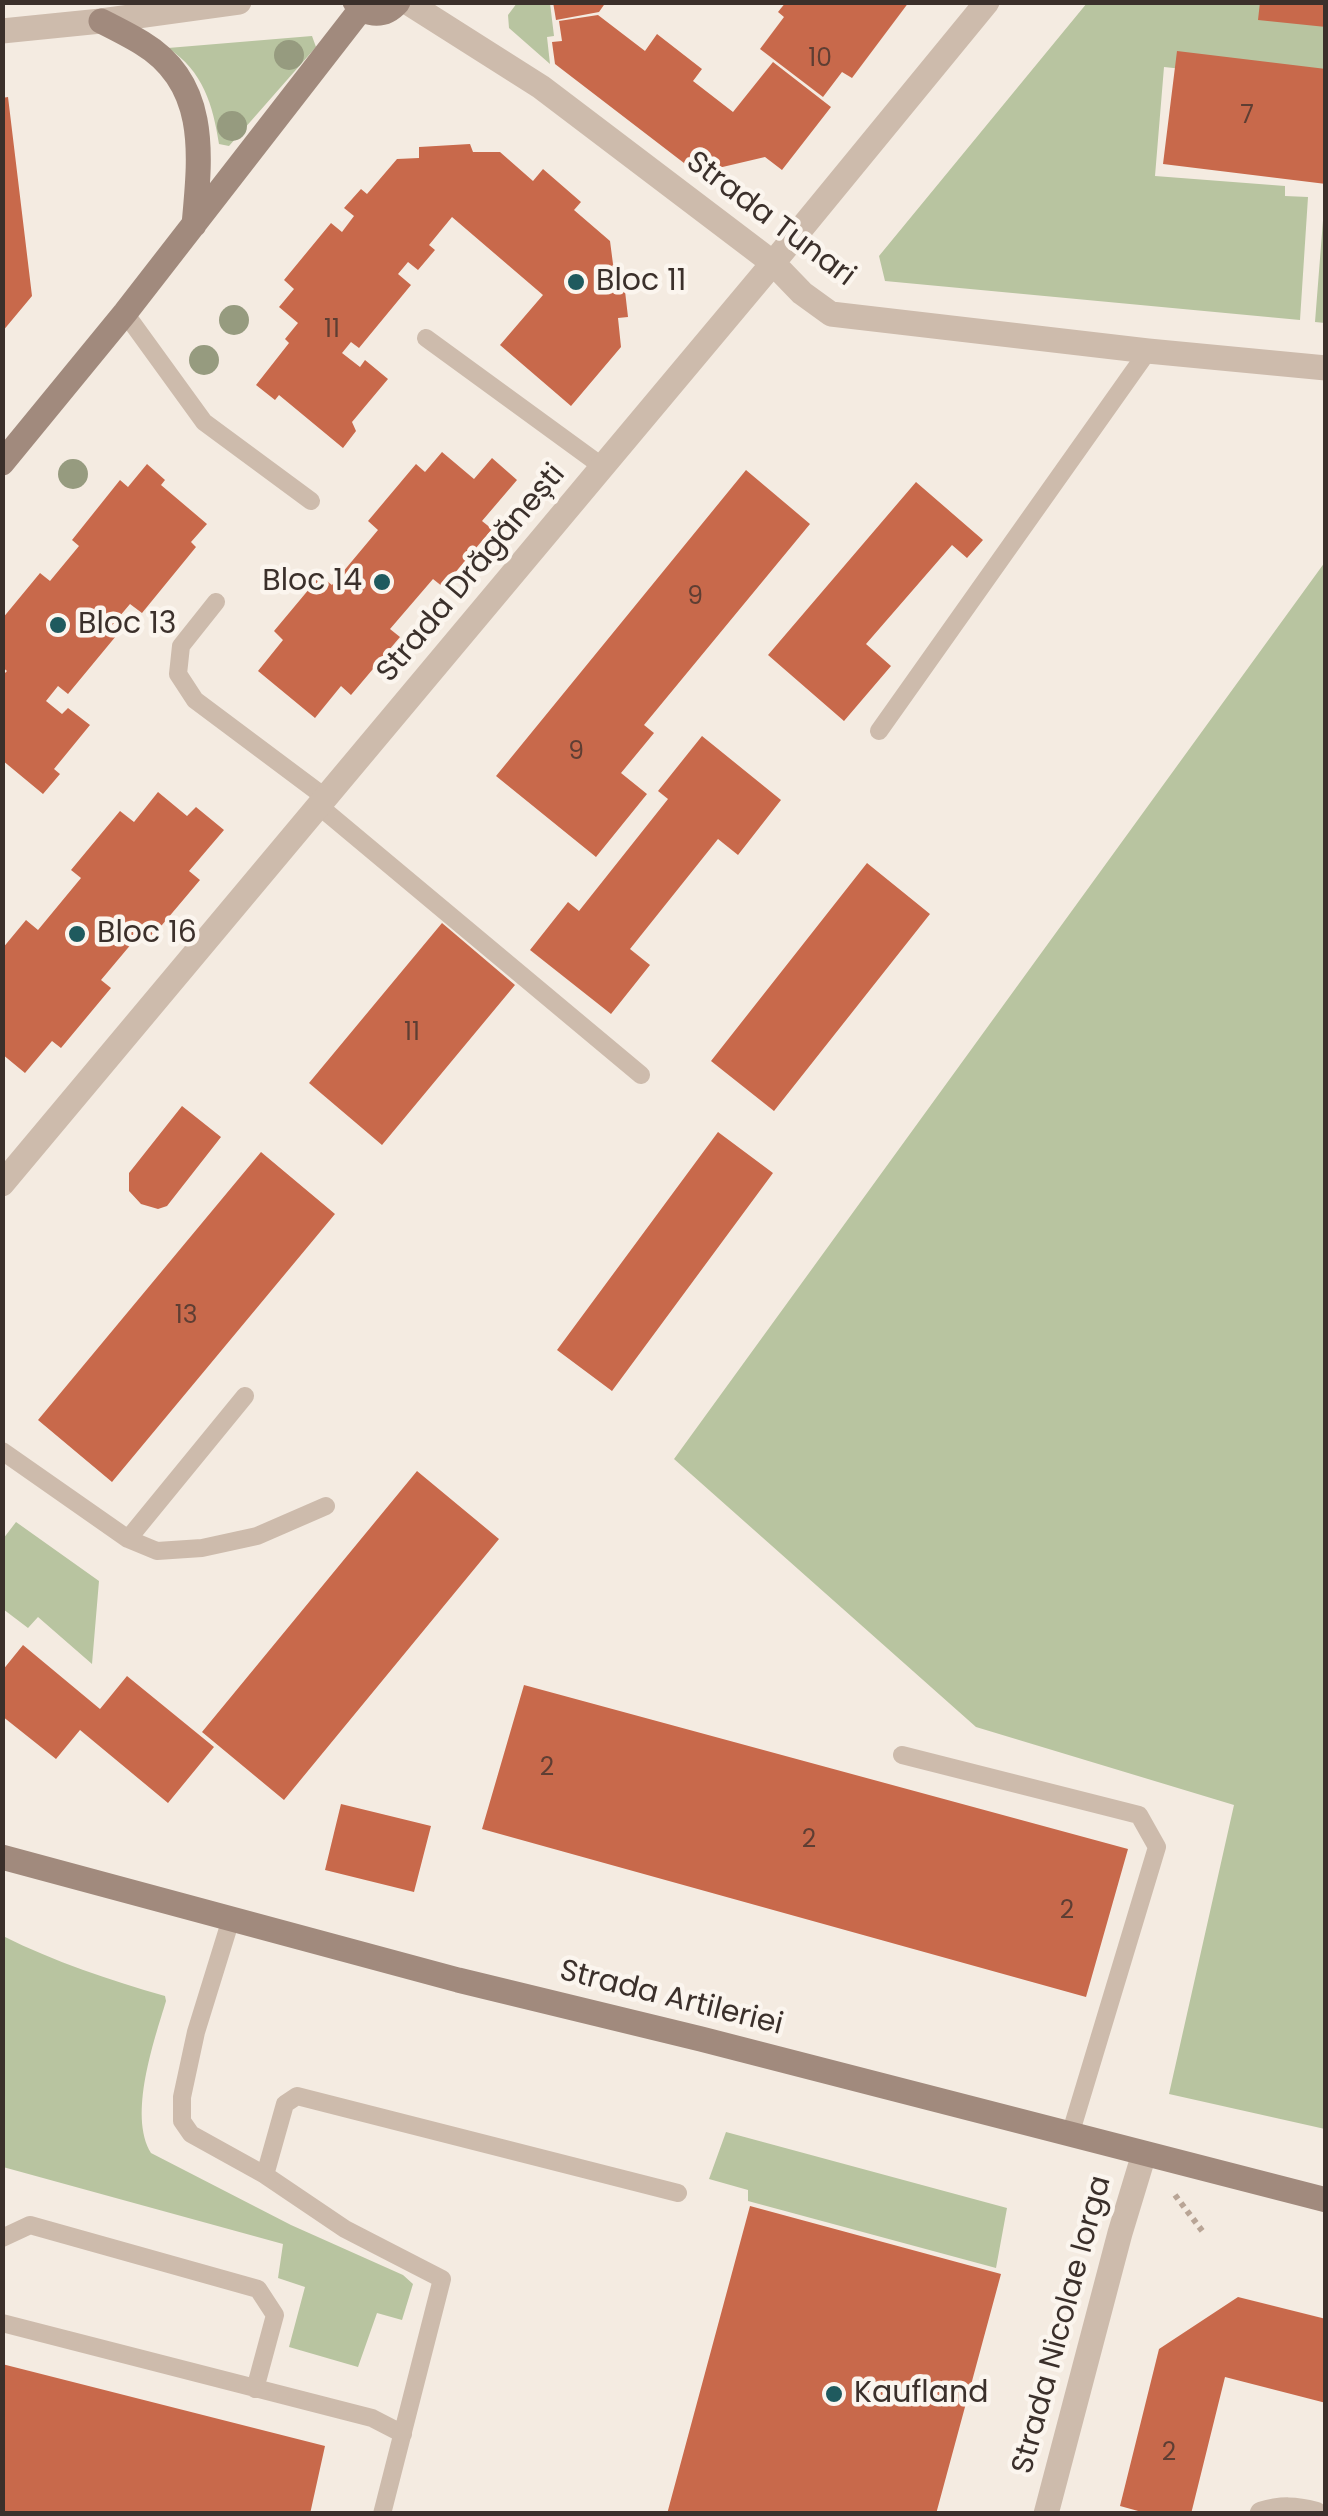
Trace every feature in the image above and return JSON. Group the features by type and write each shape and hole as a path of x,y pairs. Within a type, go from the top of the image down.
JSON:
{"main road":[{"path":"2,463 126,314 358,6 368,13 384,13 398,2"},
{"path":"101,21 146,44 177,74 194,112 200,157 194,226"},
{"name":"Strada Artileriei","path":"2,1858 458,1980 1326,2200"}],"street":[{"path":"2,31 239,2"},
{"name":"Strada Tunari","path":"407,2 541,87 774,264 802,293 831,314 1326,368"},
{"name":"Strada Drăgănești","path":"2,1184 774,264 987,2"},
{"name":"Strada Nicolae Iorga","path":"1046,2514 1144,2154"},
{"path":"1262,2514 1277,2509 1314,2514"}],"lane":[{"path":"126,314 204,422 311,501"},
{"path":"426,338 603,467"},
{"path":"879,730 1148,350"},
{"path":"216,602 181,646 178,674 195,700 322,802 641,1076"},
{"path":"128,1539 246,1396"},
{"path":"2,1451 128,1539 157,1551 202,1548 257,1536 326,1506"},
{"path":"902,1754 1139,1815 1157,1847 1070,2135"},
{"path":"231,1920 196,2032 182,2096 182,2121 191,2134 265,2175 345,2230 442,2279 382,2514"},
{"path":"265,2175 285,2104 297,2096 678,2193"},
{"path":"2,2238 30,2225 258,2290 275,2315 255,2390"},
{"path":"2,2323 372,2418 403,2434"}],"green space":[{"path":"517,3 550,3 554,36 547,37 550,64 509,28 508,15"},
{"path":"1087,3 1267,3 1325,19 1325,84 1164,67 1155,176 1285,186 1285,196 1308,197 1300,320 885,281 879,256"},
{"path":"312,36 316,47 229,146 219,144 198,78 168,48"},
{"path":"1325,195 1325,323 1315,322"},
{"path":"1325,562 1325,2129 1169,2094 1234,1805 976,1727 674,1459"},
{"path":"16,1522 99,1581 92,1664 38,1617 28,1628 3,1609 3,1539"},
{"path":"3,1936 82,1970 165,1996 142,2099 145,2137 151,2153 291,2225 403,2275 413,2284 402,2320 377,2313 358,2367 289,2347 305,2287 278,2278 283,2244 3,2167"},
{"path":"726,2132 1007,2208 996,2268 748,2201 748,2190 709,2179"}],"building":[{"path":"553,2 606,2 599,12 556,20"},
{"path":"786,2 909,2 852,78 842,72 823,97 760,49 784,17 778,12"},
{"path":"1260,2 1326,2 1326,27 1258,20"},
{"path":"598,15 645,51 657,34 702,69 693,81 733,112 773,62 831,107 782,170 765,157 697,173 555,64 552,42 562,41 559,21"},
{"path":"1177,51 1326,69 1326,184 1163,164"},
{"path":"8,97 32,296 2,332 2,98"},
{"name":"Bloc 11","path":"470,144 473,152 500,152 533,181 543,169 581,202 574,210 610,241 613,264 622,265 628,317 618,318 621,347 571,406 500,345 543,295 452,217 429,245 435,250 418,270 408,262 398,274 411,285 359,348 351,342 342,353 360,367 365,360 388,379 352,422 356,431 343,448 279,395 275,400 256,385 289,343 285,339 298,323 279,307 294,289 284,280 331,223 342,232 354,216 344,208 361,189 367,194 397,159 419,158 419,147"},
{"name":"Bloc 14","path":"442,452 474,479 492,458 517,480 482,521 492,529 443,587 433,579 390,629 400,637 351,695 341,686 315,718 258,671 283,640 274,631 320,576 332,585 378,530 368,521 416,464 425,472"},
{"name":"Bloc 13","path":"147,464 165,480 161,485 207,524 191,542 196,547 142,613 130,604 108,630 116,636 68,694 58,686 46,701 62,714 68,708 90,725 54,769 60,774 43,794 2,760 2,676 7,671 2,667 2,619 40,573 50,581 79,546 72,540 120,480 128,487"},
{"path":"746,470 810,524 644,725 654,733 621,773 647,794 596,857 496,776"},
{"path":"916,482 983,540 967,558 952,545 866,644 891,666 844,721 768,655"},
{"path":"702,736 781,800 738,855 718,839 630,949 650,965 611,1014 530,950 568,902 579,911 668,799 658,791"},
{"name":"Bloc 16","path":"158,792 187,816 196,807 224,830 189,871 200,880 151,938 143,930 101,980 111,988 61,1048 52,1041 25,1073 2,1054 2,949 26,920 38,930 81,878 71,870 120,811 134,822"},
{"path":"867,863 930,914 774,1111 711,1061"},
{"path":"442,923 515,985 382,1145 309,1083"},
{"path":"182,1106 221,1137 167,1206 158,1209 141,1204 129,1191 129,1173"},
{"path":"718,1132 773,1173 612,1391 557,1350"},
{"path":"261,1152 335,1214 112,1482 38,1420"},
{"path":"417,1471 499,1539 284,1800 202,1732"},
{"path":"23,1645 100,1709 127,1676 214,1747 168,1803 80,1730 56,1759 2,1716 2,1671"},
{"path":"524,1685 1128,1849 1086,1997 482,1829"},
{"path":"341,1804 431,1826 414,1892 325,1870"},
{"name":"Kaufland","path":"750,2206 1001,2274 936,2514 667,2514"},
{"path":"1238,2297 1326,2319 1326,2403 1225,2377 1191,2514 1149,2514 1120,2506 1159,2349"},
{"path":"2,2364 325,2446 310,2514 2,2514"}],"place":[{"name":"Bloc 11","path":"576,282"},
{"name":"Bloc 14","path":"382,582"},
{"name":"Bloc 13","path":"58,625"},
{"name":"Bloc 16","path":"77,934"},
{"name":"Kaufland","path":"834,2394"}]}
